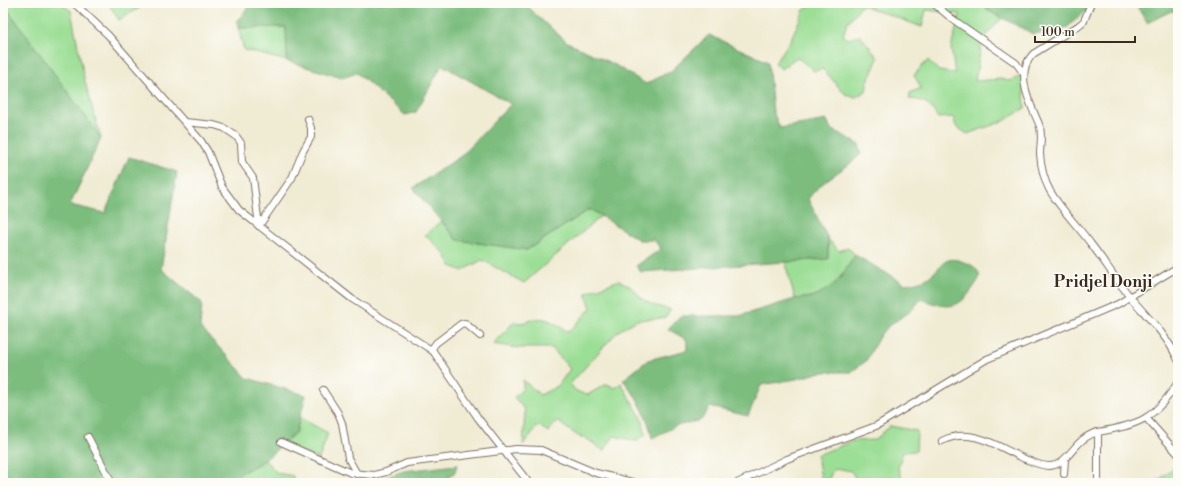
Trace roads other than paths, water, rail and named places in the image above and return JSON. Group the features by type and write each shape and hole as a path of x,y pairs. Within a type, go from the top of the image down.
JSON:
{"street":[{"path":"74,3 108,35 185,122 208,152 222,187 239,210 352,299 431,350 440,360 478,418 529,483"},
{"path":"933,3 951,18 1016,63 1024,74"},
{"path":"1091,3 1084,21 1033,54 1028,60 1024,74 1028,100 1041,130 1042,165 1050,191 1130,297 1168,341 1178,360"},
{"path":"259,226 292,178 303,151 311,137 311,128 308,118"},
{"path":"185,122 214,124 224,128 236,136 241,142 242,162 253,178 259,226"},
{"path":"737,483 787,459 871,428 987,359 1118,304 1178,267"},
{"path":"431,350 436,343 445,338 461,324 470,326 480,336"},
{"path":"942,441 957,435 969,435 1042,465 1054,465 1066,459 1079,441 1088,435 1127,426 1146,419 1162,403 1178,382"},
{"path":"323,390 342,422 348,458 357,474"},
{"path":"1146,419 1178,454"},
{"path":"1098,432 1098,483"},
{"path":"88,437 112,483"},
{"path":"281,442 357,474 379,474 407,463 438,460 464,454 488,454 504,450 541,450 596,473 636,483"},
{"path":"1064,474 1066,459"}],"district":[{"name":"Pridjel Donji","path":"1103,282"}]}
